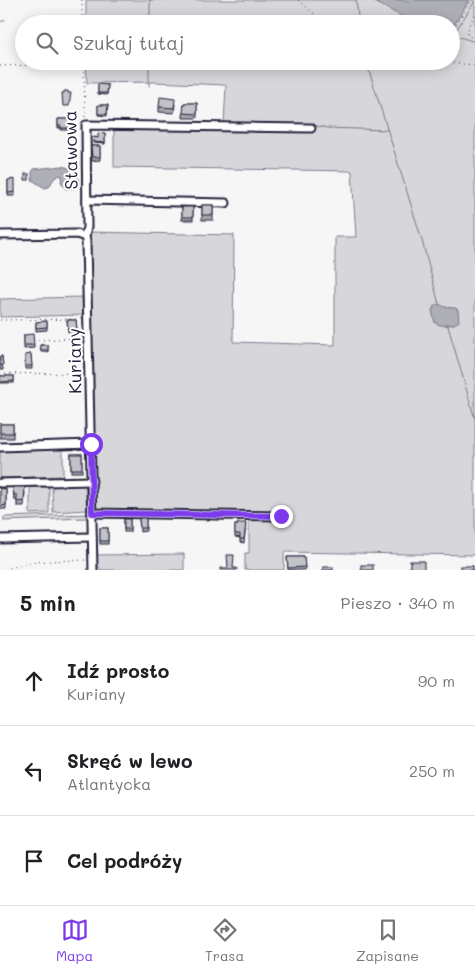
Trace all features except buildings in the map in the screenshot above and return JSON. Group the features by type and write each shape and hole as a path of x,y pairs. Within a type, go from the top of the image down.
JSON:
{"street":[{"path":"86,125 311,128"},
{"name":"Stawowa","path":"85,237 88,227 86,125"},
{"path":"86,200 226,203"},
{"path":"0,235 77,234 85,237"},
{"name":"Kuriany","path":"85,237 89,319 92,560 96,570"},
{"path":"0,447 91,444"},
{"path":"0,483 92,480"},
{"path":"92,513 281,516"},
{"path":"0,539 92,537"}],"path":[{"path":"82,0 82,15"},
{"path":"298,0 316,15"},
{"path":"460,19 471,0"},
{"path":"475,15 467,31 467,35 475,39"},
{"path":"460,64 475,65"},
{"path":"0,66 15,65"},
{"name":"Stawowa","path":"84,70 86,125"},
{"path":"0,320 89,319"},
{"path":"38,340 89,338"},
{"path":"0,374 90,372"},
{"path":"5,570 34,562 92,560"}],"shaded area":[{"path":"86,0 475,0 475,555 284,552 284,570 245,570 245,553 249,553 249,511 95,511 89,232 234,235 233,342 335,345 335,237 356,237 352,171 114,167 114,121 224,124 226,85 154,82 87,83 86,70 460,70 460,15 86,15"},
{"path":"371,0 469,0 460,15 399,15"},
{"path":"62,166 76,170 79,183 77,187 66,189 61,182 61,175 55,178 49,187 45,188 32,180 34,169"},
{"path":"84,297 85,315 0,317 0,299"},
{"path":"439,304 458,310 459,321 447,325 435,323 432,311 434,306"},
{"path":"63,449 63,476 0,478 0,450"},
{"path":"85,485 87,510 53,512 52,486"},
{"path":"30,487 49,487 49,513 30,514"},
{"path":"88,514 87,518 4,521 4,517"},
{"path":"184,554 184,570 101,570 96,563 96,555"}],"waterway":[{"path":"150,0 150,15"},
{"path":"356,0 358,15"},
{"path":"460,24 475,1"},
{"path":"0,22 5,20"},
{"path":"460,37 475,42"},
{"path":"149,70 149,86"},
{"path":"369,70 421,237 439,304"},
{"path":"312,125 327,128 387,130"},
{"path":"447,323 475,419"}],"route":[{"path":"91,444 92,513 281,516"}]}
